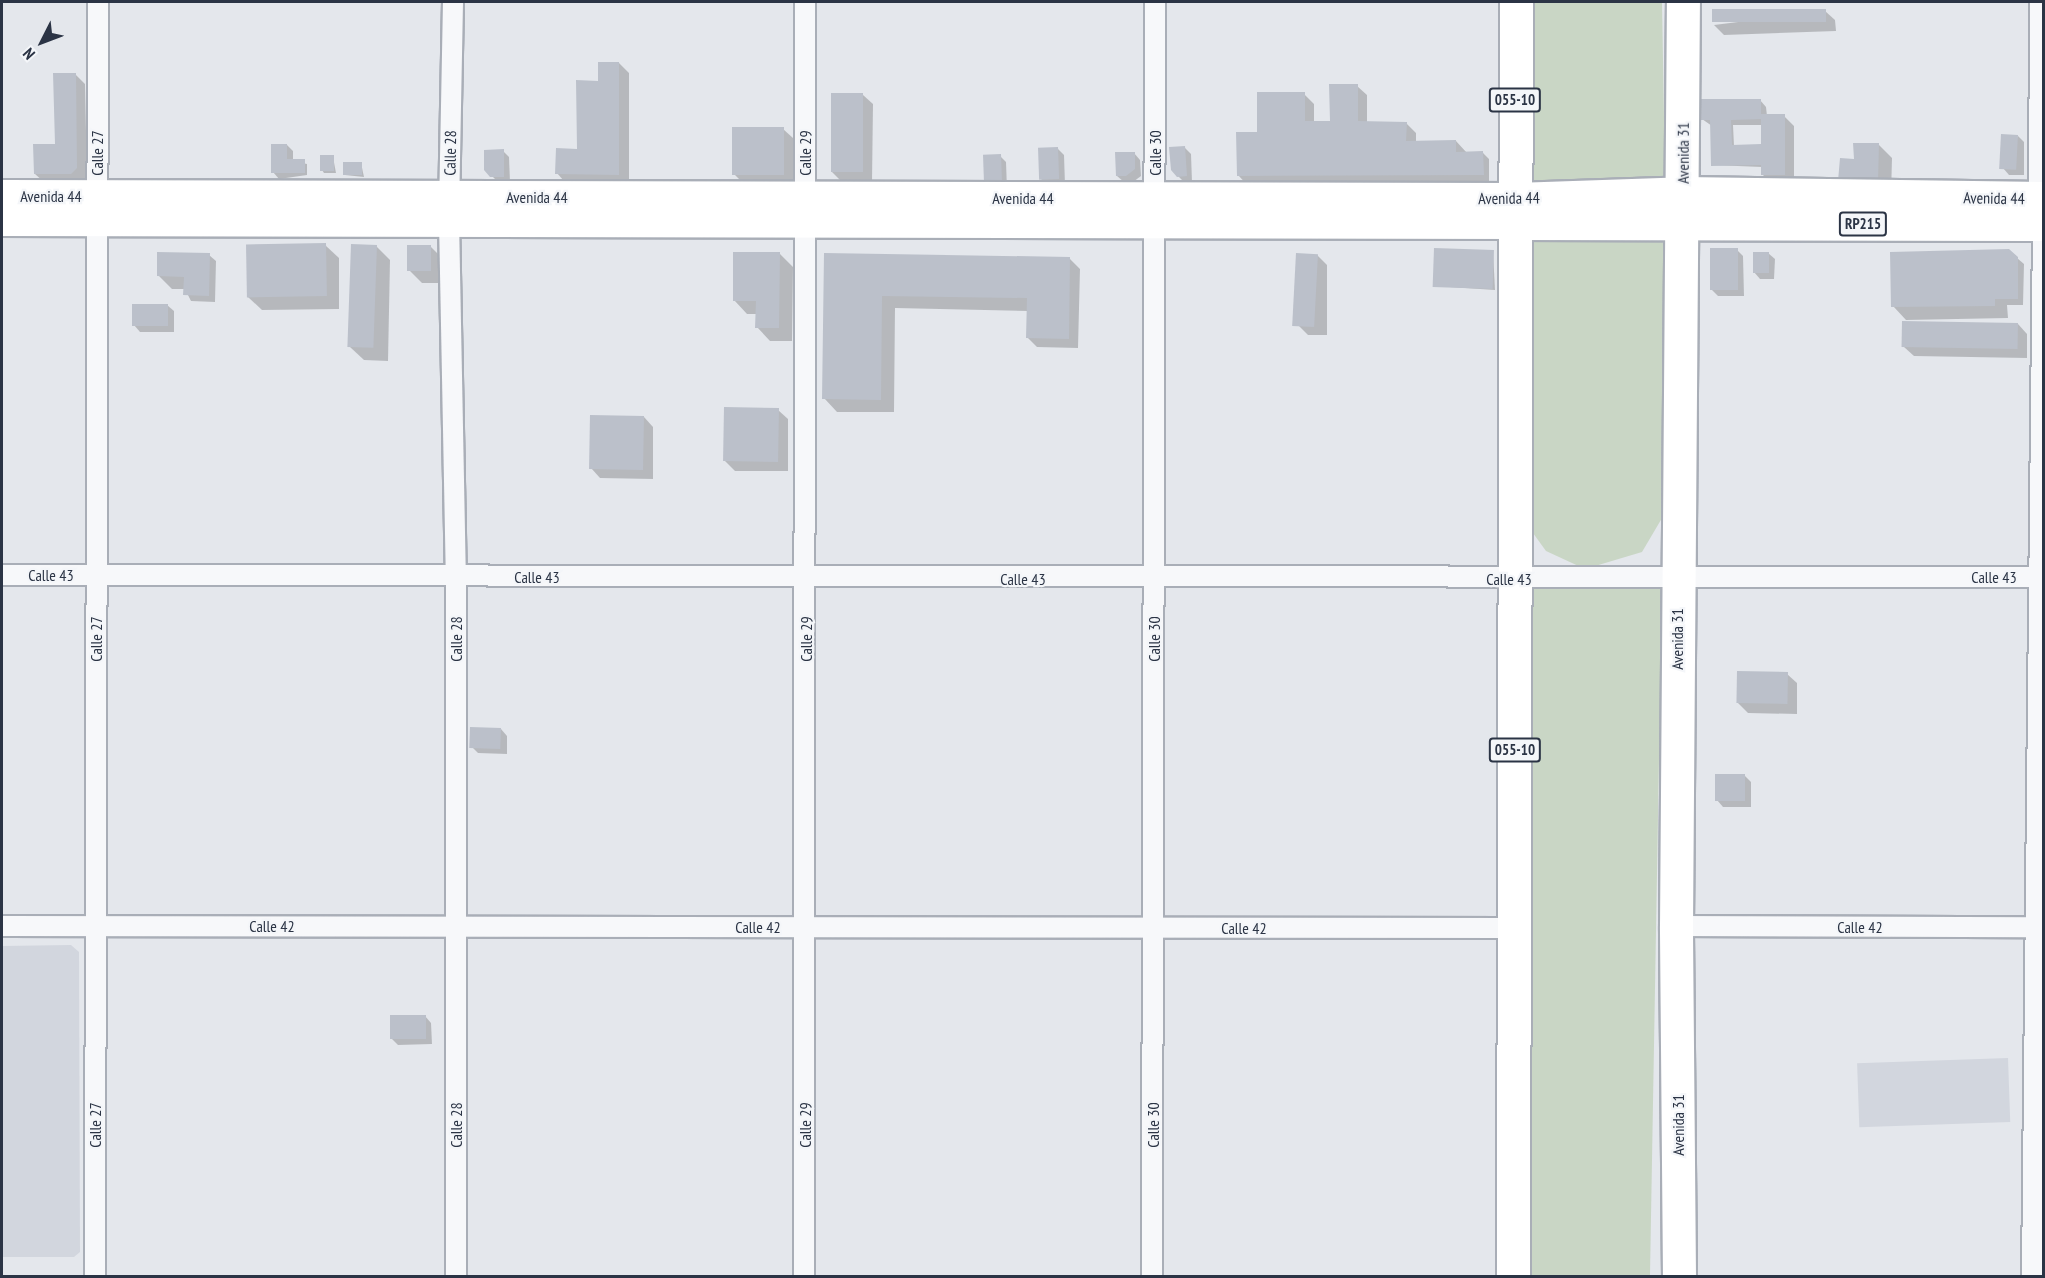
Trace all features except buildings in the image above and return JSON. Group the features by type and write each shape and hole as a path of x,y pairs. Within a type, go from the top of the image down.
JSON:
{"highway":[{"name":"055-10","path":"1513,1276 1516,2"},
{"name":"Avenida 31","path":"1679,1276 1676,926 1677,576 1683,208 1683,2"},
{"name":"Avenida 44","path":"1516,211 1683,208 2042,211"}],"main road":[{"name":"Avenida 44","path":"2,196 97,208 1516,211"},
{"name":"Avenida 44","path":"2,220 97,208"}],"street":[{"name":"Calle 27","path":"95,1276 98,2"},
{"name":"Calle 28","path":"453,2 449,208 456,577 456,1276"},
{"name":"Calle 29","path":"804,1276 805,2"},
{"name":"Calle 30","path":"1152,1276 1155,2"},
{"path":"2032,1276 2041,927 2040,2"},
{"name":"Calle 43","path":"2,575 1154,579 1516,579 1677,576 2041,577"},
{"name":"Calle 42","path":"2,926 1515,928"},
{"name":"Calle 42","path":"1676,926 2041,927"}],"shaded area":[{"path":"71,945 79,952 80,1252 74,1257 2,1257 2,946"},
{"path":"2008,1058 2010,1122 1859,1127 1857,1063"}],"green space":[{"path":"1525,2 1662,2 1665,175 1654,186 1537,186 1528,175"},
{"path":"1541,234 1656,235 1665,245 1665,513 1642,552 1585,569 1546,551 1525,522 1526,248"},
{"path":"1523,586 1662,588 1650,1276 1511,1276"}]}
